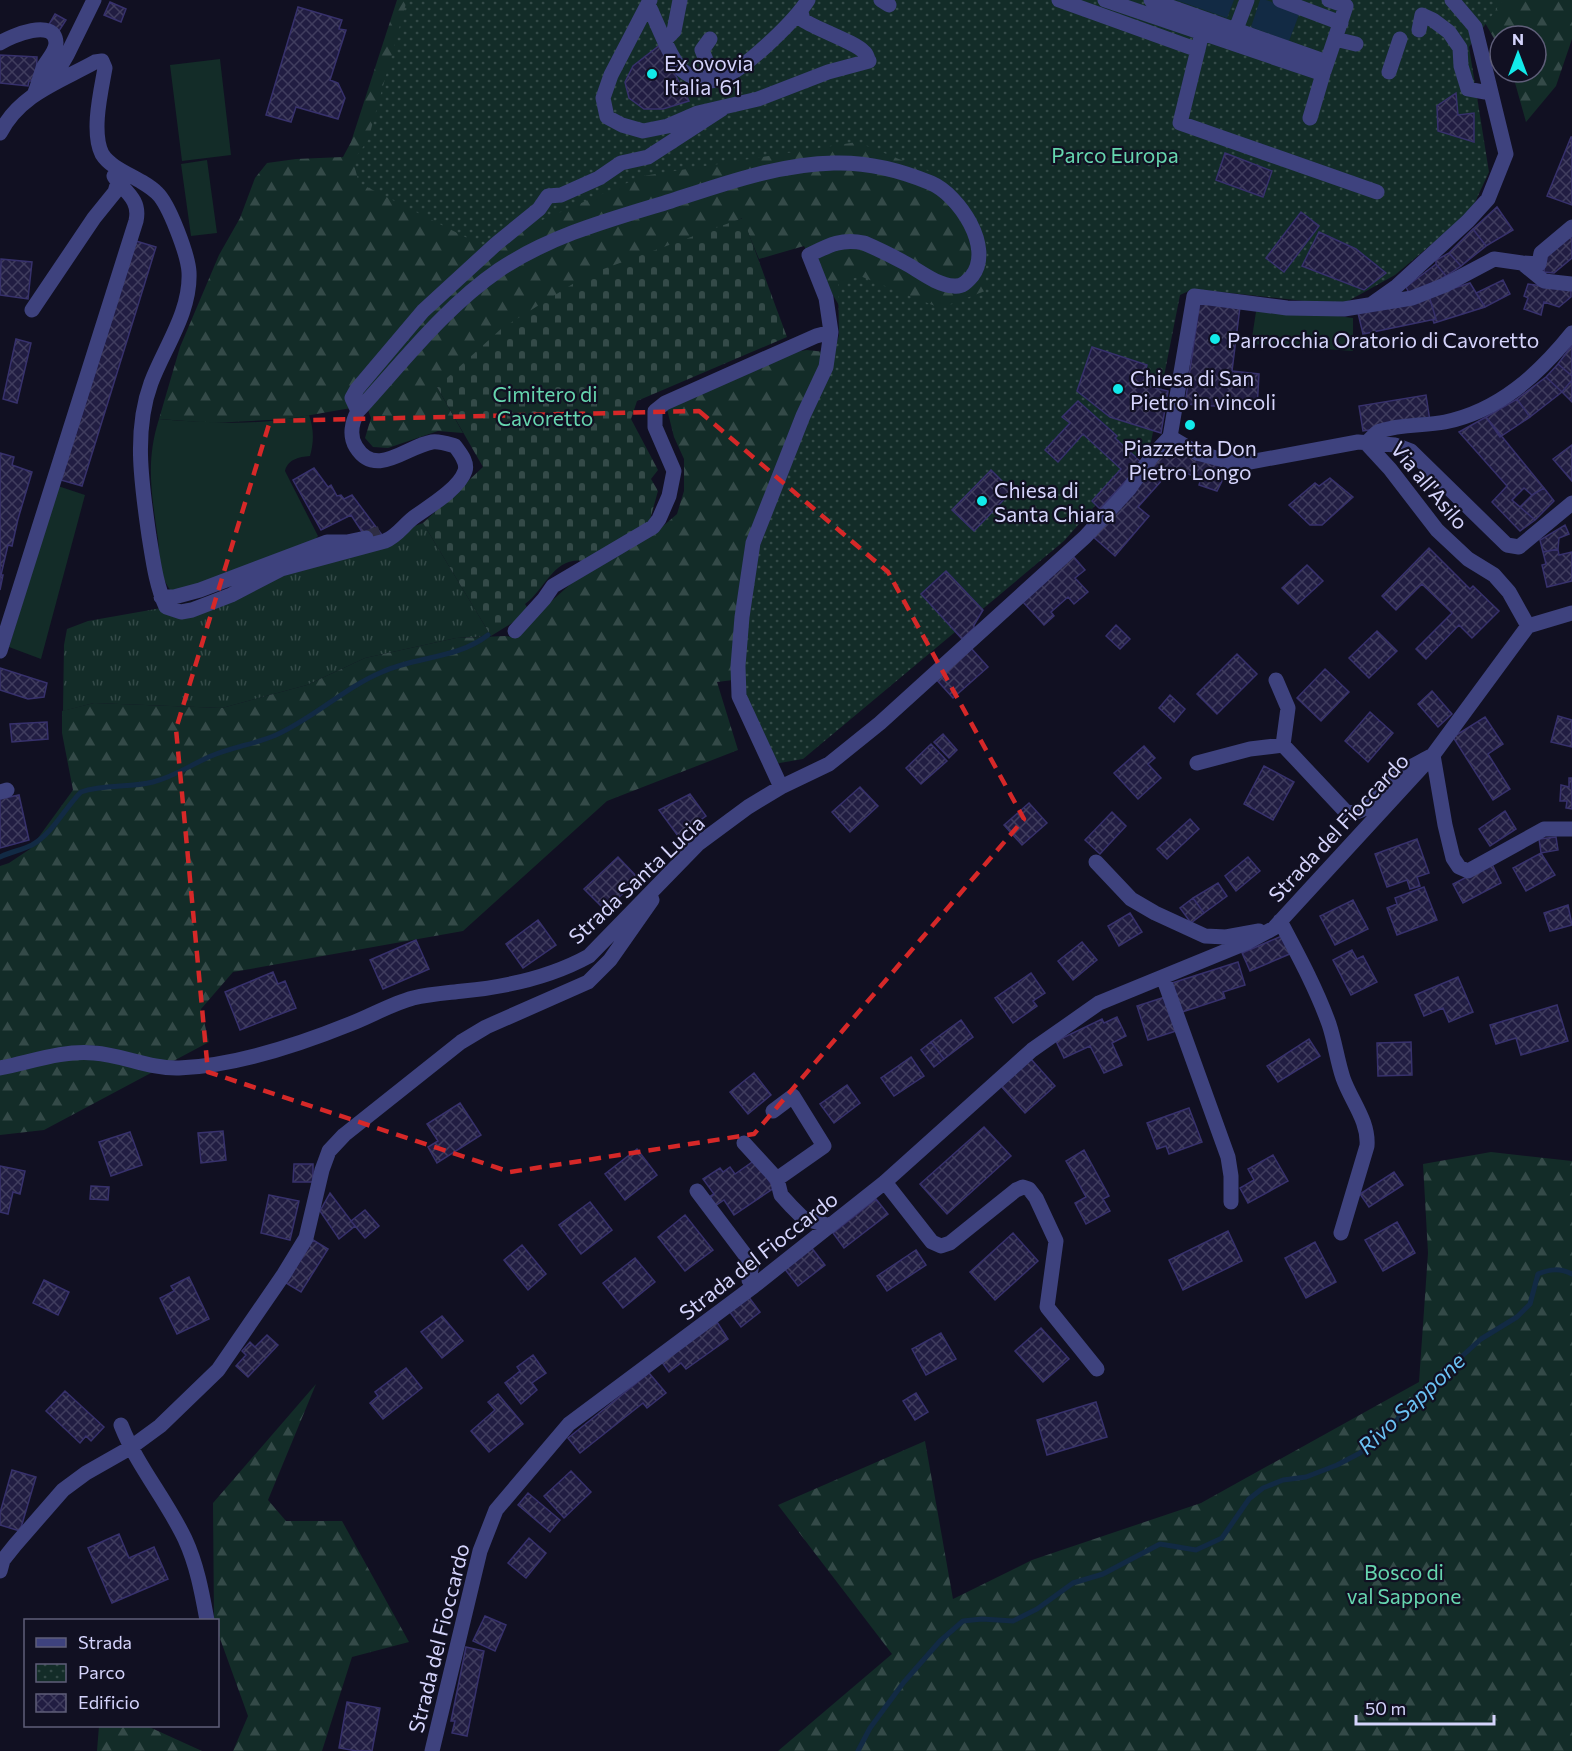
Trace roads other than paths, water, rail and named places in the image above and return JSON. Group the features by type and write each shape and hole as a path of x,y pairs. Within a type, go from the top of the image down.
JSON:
{"street":[{"path":"665,40 674,32 680,0"},
{"path":"1105,0 1148,5 1325,68"},
{"path":"1233,36 1247,0"},
{"path":"1280,0 1341,23"},
{"path":"1310,118 1346,6 1329,0"},
{"path":"1371,305 1397,286 1468,221 1488,199 1506,154 1475,27 1452,0"},
{"path":"50,84 67,55 92,1"},
{"path":"1066,1 1198,50"},
{"path":"649,2 665,40 681,69 701,81 719,80 740,66 804,6"},
{"path":"649,2 611,75 603,98 607,117 622,125 643,131 668,126 698,113 758,99 828,72 868,61 864,52 849,42 817,29 803,20 804,6"},
{"path":"1148,5 1202,33 1233,36"},
{"path":"1419,30 1422,15 1449,32 1460,48 1461,66 1468,89 1484,92"},
{"path":"0,43 9,37 39,28 45,29 54,36 56,44 43,68 34,95"},
{"path":"1202,33 1180,123 1377,192"},
{"path":"710,39 702,50 714,80"},
{"path":"1335,39 1356,44"},
{"path":"1389,72 1399,56 1400,39"},
{"path":"0,133 15,109 34,95 50,84 95,62 102,61 105,68 97,121 101,152 118,182 131,196 138,211 0,651"},
{"path":"358,411 352,398 357,388 423,311 496,244 539,209 548,196 561,195 599,178 621,163 648,156 722,109"},
{"path":"108,162 158,193 178,234 188,267 188,289 178,324 151,383 142,423 143,495 153,563 161,597 166,607 181,612 231,595 281,569 385,542 396,536 457,482 465,472 465,464 455,446 432,442 394,458 379,461 367,458 361,454 352,441 354,420 358,411 436,326 475,289 520,256 584,228 709,189 756,176 806,166 835,163 886,167 939,186 961,209 980,246 980,261 975,273 966,284 956,287 939,283 864,243 851,240 837,241 809,255 826,298 831,332 826,367 803,416 753,543 742,617 738,666 739,696 781,787"},
{"path":"32,310 94,218 115,192 118,182"},
{"path":"1572,227 1541,253 1539,264 1494,259 1445,285 1412,298 1344,309 1287,308 1194,296 1170,437 1197,453 1239,464 1358,442 1395,445 1411,451 1507,545 1520,547 1572,503"},
{"path":"1522,262 1544,281 1572,284"},
{"path":"515,631 553,586 653,527 659,519 669,496 674,471 655,426 655,411 665,403 816,336 831,332"},
{"name":"Via all'Asilo","path":"1527,626 1509,592 1494,575 1468,559 1437,530 1390,468 1366,443 1378,431 1445,422 1478,412 1509,395 1537,373 1572,333"},
{"name":"Strada Santa Lucia","path":"0,1068 61,1054 94,1053 158,1066 178,1068 206,1065 261,1054 309,1040 412,999 438,993 499,986 569,967 589,956 698,844 748,807 781,787 829,764 880,723 1085,537 1129,489 1152,456 1170,437"},
{"path":"381,533 414,518"},
{"path":"161,597 174,597 200,591 327,542 347,542 366,538"},
{"path":"1527,626 1572,613"},
{"name":"Strada del Fioccardo","path":"432,1751 480,1551 496,1510 569,1424 754,1286 885,1182 1032,1050 1099,1003 1248,942 1277,924 1433,755 1527,626"},
{"path":"1197,763 1250,749 1283,745 1288,708 1276,680"},
{"name":"Strada del Fioccardo","path":"1283,745 1346,812 1354,814 1365,809 1397,776 1433,755"},
{"path":"1433,755 1444,825 1453,858 1459,867 1468,871 1544,829 1572,829"},
{"name":"Strada del Fioccardo","path":"1096,862 1131,899 1155,914 1205,936 1226,937 1277,924"},
{"path":"0,1571 3,1560 63,1490 114,1455 130,1448 160,1426 205,1385 222,1365 306,1238 322,1170 329,1151 344,1135 461,1042 486,1027 588,982 623,943 670,872"},
{"path":"1277,924 1315,989 1330,1028 1343,1079 1368,1137 1341,1233"},
{"path":"1163,977 1228,1157 1231,1203"},
{"path":"773,1111 792,1096 824,1146 777,1179"},
{"path":"744,1143 777,1179 781,1195 803,1218 830,1226"},
{"path":"885,1182 932,1242 941,1246 950,1243 1016,1190 1029,1189 1036,1198 1056,1241 1047,1307 1096,1369"},
{"path":"697,1191 752,1264 750,1280 754,1286"},
{"path":"121,1425 130,1448 185,1538 199,1577 207,1619"}],"water":[{"path":"1176,0 1234,0 1227,18"},
{"path":"1260,0 1300,12 1289,41 1251,27"}],"waterway":[{"path":"0,857 40,840 81,792 144,784 168,777 211,756 276,735 382,672 463,649 488,635"},
{"name":"Rivo Sappone","path":"858,1751 870,1728 904,1682 940,1641 963,1621 982,1619 1013,1621 1037,1609 1073,1583 1103,1574 1160,1544 1196,1550 1222,1538 1249,1499 1263,1488 1283,1480 1306,1477 1337,1465 1360,1453 1384,1433 1439,1377 1481,1339 1517,1317 1530,1304 1538,1274 1555,1270 1572,1274"}],"tunnel":[{"path":"366,538 381,533"}],"place":[{"name":"Ex ovovia Italia '61","path":"652,74"},
{"name":"Parrocchia Oratorio di Cavoretto","path":"1215,339"},
{"name":"Chiesa di San Pietro in vincoli","path":"1118,389"},
{"name":"Piazzetta Don Pietro Longo","path":"1190,425"},
{"name":"Chiesa di Santa Chiara","path":"982,501"}],"park label":[{"name":"Parco Europa","path":"1115,154"},
{"name":"Cimitero di Cavoretto","path":"545,405"},
{"name":"Bosco di val Sappone","path":"1404,1583"}]}
